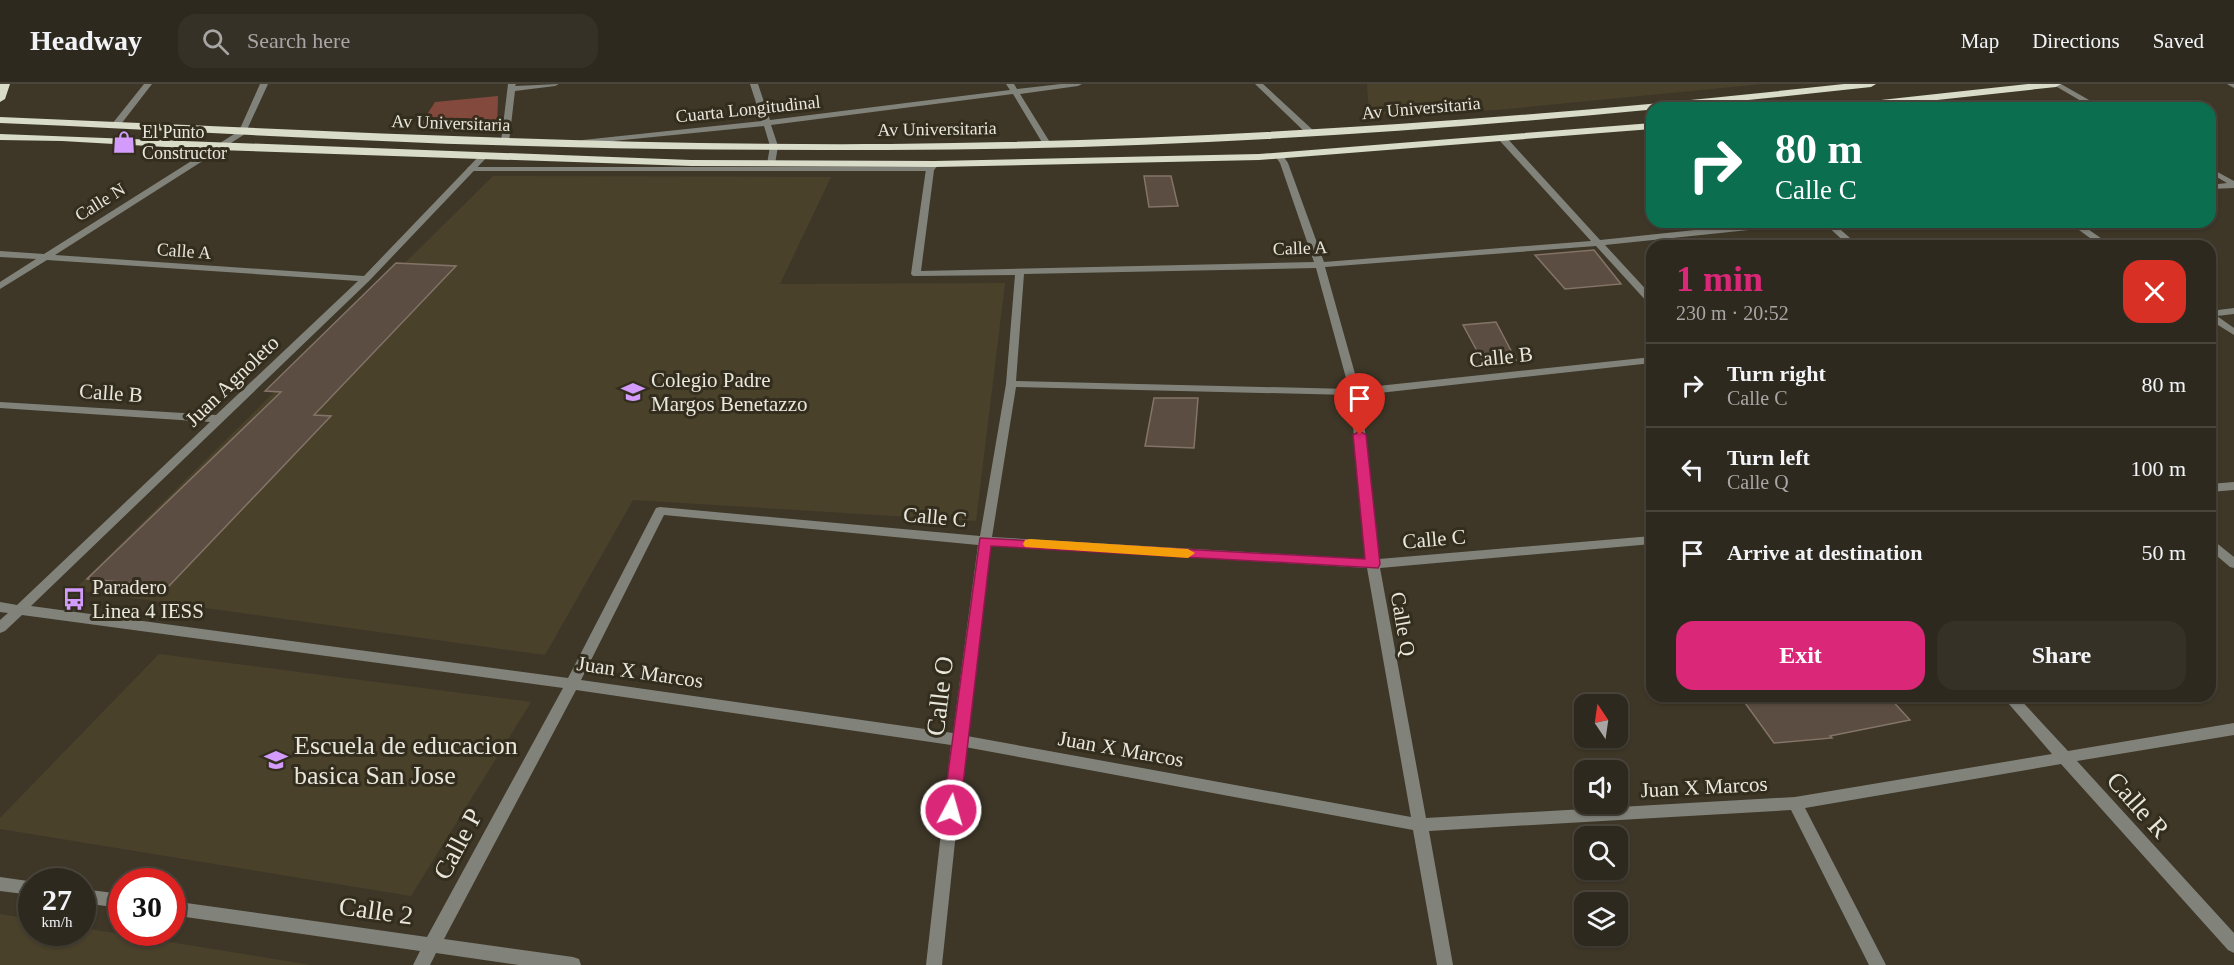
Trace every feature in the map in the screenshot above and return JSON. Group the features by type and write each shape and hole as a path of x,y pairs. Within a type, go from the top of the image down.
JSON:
{"highway":[{"path":"0,99 5,84"},
{"name":"Av Universitaria","path":"1693,102 1872,84"},
{"path":"1917,102 2056,84"},
{"path":"1753,97 1760,102"},
{"name":"Av Universitaria","path":"0,120 564,144 774,146 1047,144 1312,134 1646,106"},
{"name":"Av Universitaria","path":"0,137 484,156 932,167 1279,156 1646,127"}],"street":[{"path":"5,84 12,84"},
{"path":"115,126 148,84"},
{"path":"242,132 264,84"},
{"path":"505,142 512,87 555,84"},
{"path":"754,84 774,146 771,164"},
{"path":"1010,84 1047,144"},
{"name":"Cuarta Longitudinal","path":"564,144 767,123 1078,84"},
{"path":"1258,84 1312,134"},
{"path":"2056,84 2088,102"},
{"name":"Calle N","path":"0,286 242,132"},
{"path":"1503,139 1646,295"},
{"name":"Juan Agnoleto","path":"0,628 366,279 484,156"},
{"name":"Calle Q","path":"1279,156 1320,265 1355,392 1373,564 1445,965"},
{"path":"471,169 932,167"},
{"name":"Calle A","path":"932,167 916,274 1320,265 1599,243 1740,228"},
{"path":"2216,174 2234,184"},
{"path":"2216,186 2234,184"},
{"path":"1834,228 1847,240"},
{"path":"2081,228 2098,240"},
{"name":"Calle A","path":"0,254 366,279"},
{"name":"Calle O","path":"934,965 959,740 985,541 1011,384 1020,272"},
{"path":"2216,314 2234,311"},
{"path":"2216,319 2234,332"},
{"name":"Calle B","path":"1011,384 1355,392 1646,361"},
{"name":"Calle B","path":"0,405 220,419"},
{"path":"2216,488 2234,486"},
{"name":"Calle C","path":"572,684 660,511 985,541 1373,564 1646,541"},
{"path":"2216,549 2234,564"},
{"name":"Juan X Marcos","path":"0,607 572,684 959,740 1419,825 1795,803 2234,729"},
{"name":"Calle P","path":"422,965 572,684"},
{"name":"Calle R","path":"2014,702 2234,945"},
{"path":"1795,803 1878,965"},
{"path":"0,884 18,886"},
{"name":"Calle 2","path":"186,910 573,965"}],"shaded area":[{"path":"1367,84 1763,84 1497,110 1369,115"},
{"path":"498,96 497,133 418,129 435,102"},
{"name":"Colegio Padre Margos Benetazzo","path":"493,176 831,177 780,284 1005,283 976,521 633,500 545,655 74,590"},
{"name":"Escuela de educacion basica San Jose","path":"159,654 531,702 411,896 0,829 0,818"},
{"path":"0,914 18,917 18,946 96,946 96,930 108,932 108,946 186,945 311,965 0,965"}],"building":[{"path":"1144,176 1171,176 1178,206 1149,207"},
{"path":"1594,250 1621,284 1565,289 1535,255"},
{"path":"396,263 456,266 314,415 331,416 169,586 87,579 281,392 265,391"},
{"path":"1496,322 1516,360 1483,362 1463,325"},
{"path":"1154,398 1198,398 1194,448 1145,446"},
{"path":"1744,702 1894,702 1910,720 1830,736 1832,738 1774,743"}],"slow traffic":[{"path":"1030,544 1188,553"}],"place":[{"name":"El Punto Constructor","path":"124,142"},
{"name":"Colegio Padre Margos Benetazzo","path":"633,392"},
{"name":"Paradero Linea 4 IESS","path":"74,599"},
{"name":"Escuela de educacion basica San Jose","path":"276,760"}],"route":[{"path":"951,810 985,541 1373,564 1360,435"}]}
